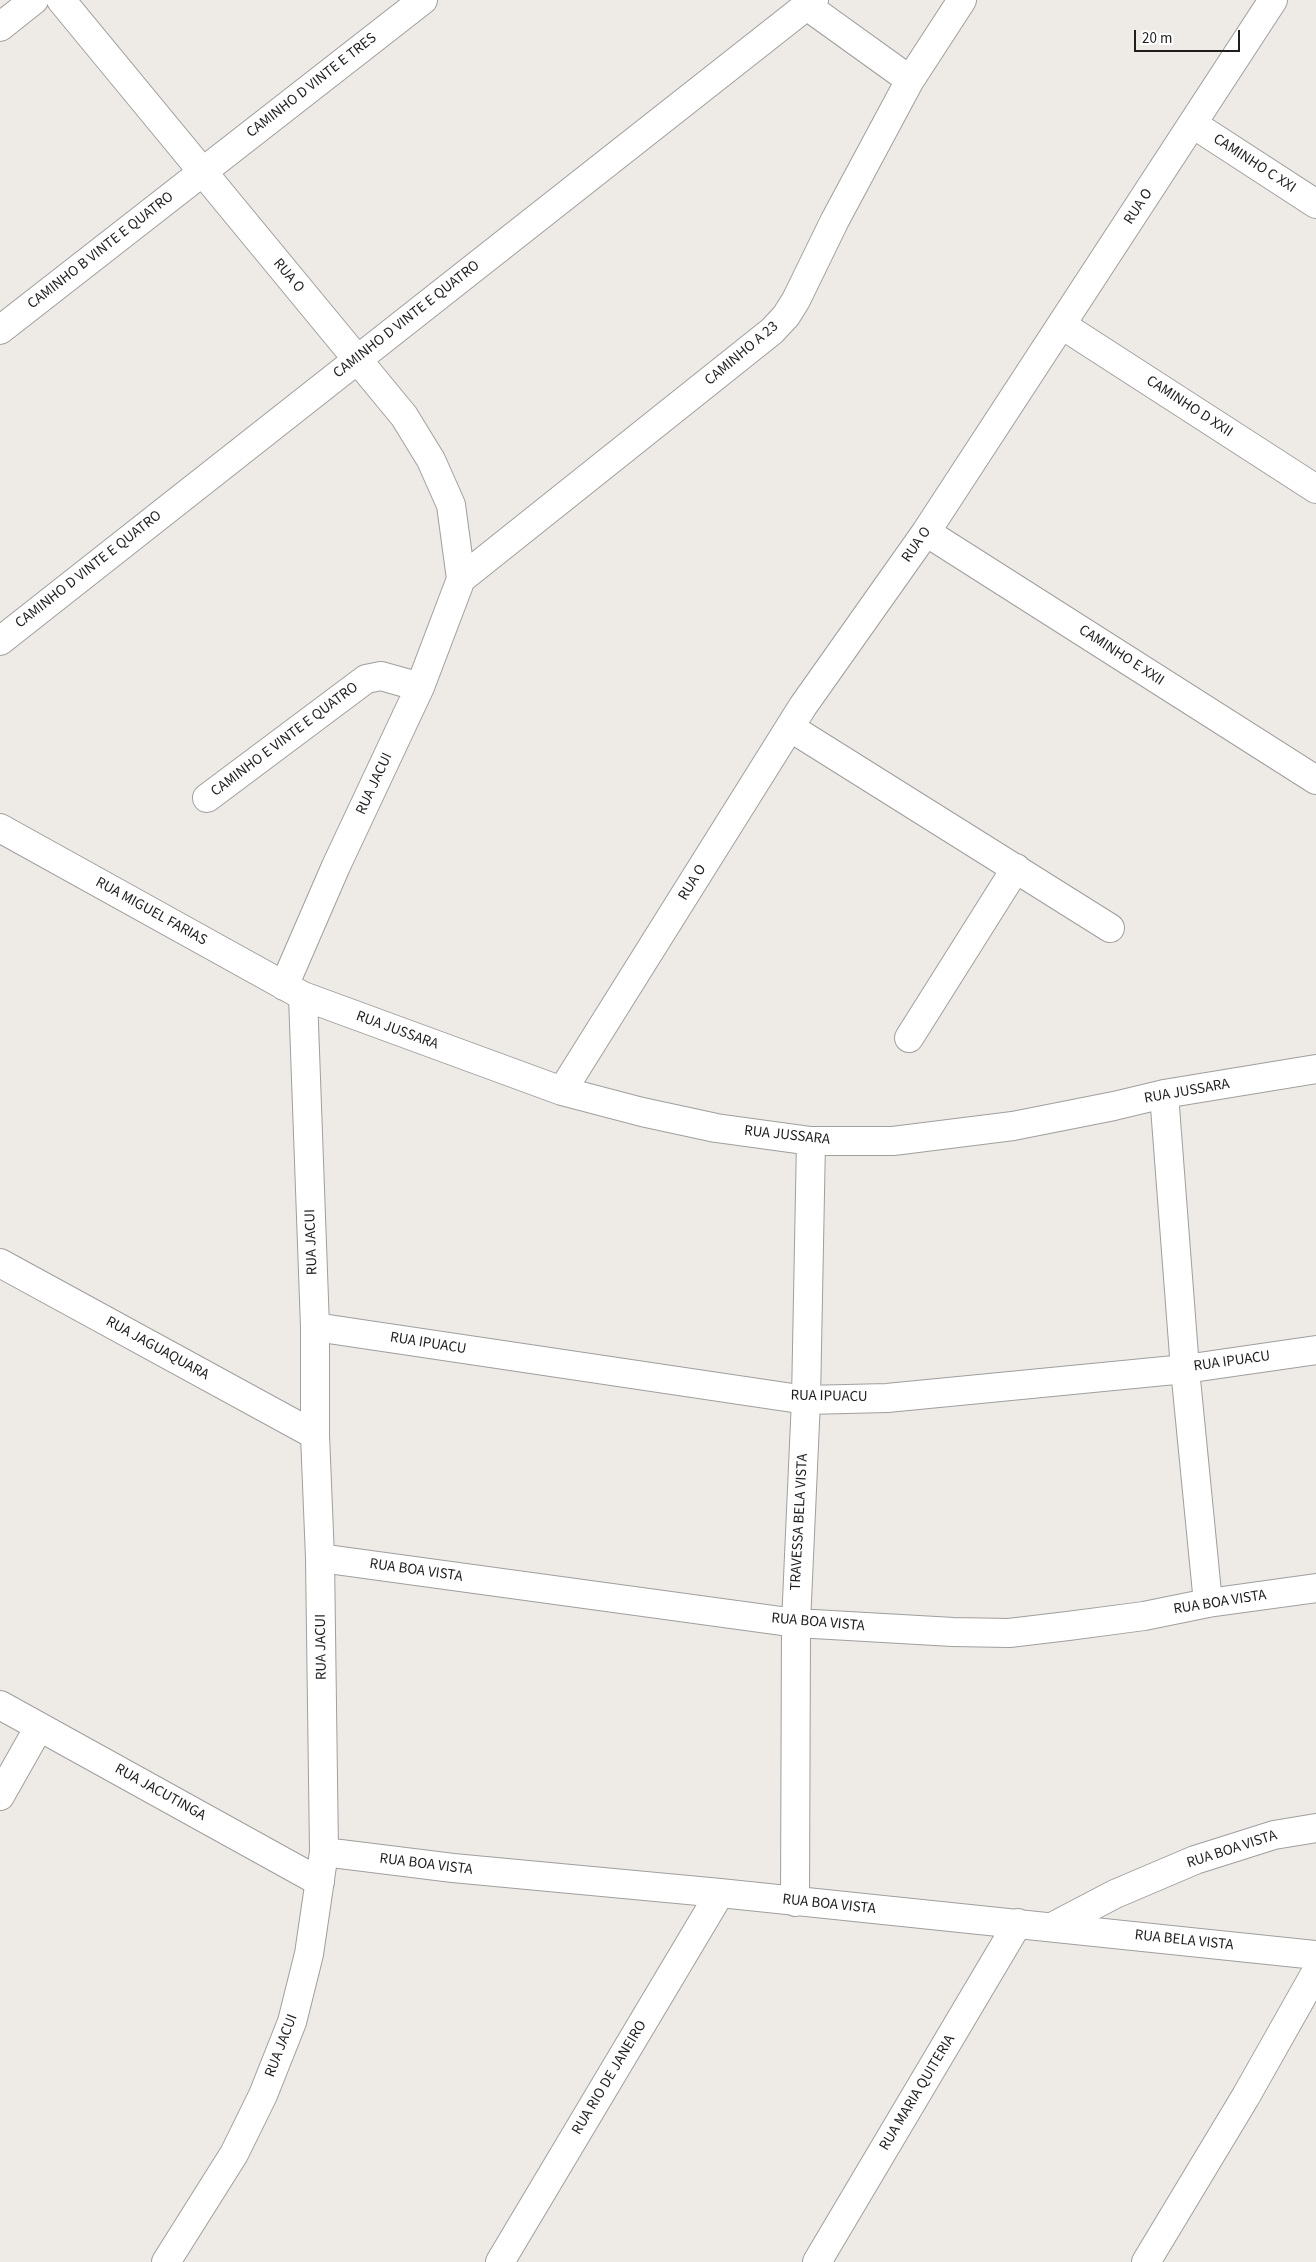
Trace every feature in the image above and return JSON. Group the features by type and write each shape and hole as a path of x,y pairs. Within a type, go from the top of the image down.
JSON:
{"street":[{"path":"0,27 34,0"},
{"name":"RUA O","path":"61,0 404,416 431,460 450,505 461,579"},
{"name":"CAMINHO D VINTE E TRES","path":"201,172 423,0"},
{"name":"CAMINHO A 23","path":"461,579 772,331 796,300 835,220 910,80 962,0"},
{"name":"RUA O","path":"562,1091 791,728 803,706 926,532 1273,0"},
{"path":"811,3 910,80"},
{"name":"CAMINHO D VINTE E QUATRO","path":"0,640 811,3"},
{"name":"CAMINHO C XXI","path":"1193,124 1316,204"},
{"name":"CAMINHO B VINTE E QUATRO","path":"0,330 201,172"},
{"name":"CAMINHO D XXII","path":"1062,325 1316,489"},
{"name":"CAMINHO E XXII","path":"926,532 1316,780"},
{"name":"RUA JACUI","path":"166,2262 234,2154 263,2095 292,2022 309,1954 324,1852 320,1558 315,1435 315,1327 293,991 336,866 420,687 461,579"},
{"name":"CAMINHO E VINTE E QUATRO","path":"207,798 366,679 380,676 420,687"},
{"path":"791,728 1110,928"},
{"name":"RUA MIGUEL FARIAS","path":"0,828 293,991"},
{"path":"909,1038 1016,868"},
{"name":"RUA JUSSARA","path":"293,991 562,1091 642,1112 716,1128 811,1141 893,1141 1004,1127 1114,1106 1164,1094 1316,1069"},
{"path":"1164,1094 1185,1369 1208,1603"},
{"name":"TRAVESSA BELA VISTA","path":"795,1902 796,1623 806,1400 811,1141"},
{"name":"RUA JAGUAQUARA","path":"0,1263 315,1435"},
{"name":"RUA IPUACU","path":"315,1327 806,1400 887,1398 1185,1369 1316,1350"},
{"name":"RUA BOA VISTA","path":"320,1558 796,1623 953,1632 1009,1633 1144,1616 1208,1603 1316,1588"},
{"name":"RUA JACUTINGA","path":"0,1704 320,1882"},
{"path":"0,1796 39,1727"},
{"name":"RUA BOA VISTA","path":"324,1852 453,1868 1052,1927 1115,1894 1196,1860 1274,1835 1316,1828"},
{"name":"RUA RIO DE JANEIRO","path":"500,2262 720,1893"},
{"name":"RUA MARIA QUITERIA","path":"818,2262 1018,1923"},
{"name":"RUA BELA VISTA","path":"1052,1927 1316,1955"},
{"path":"1146,2262 1241,2104 1316,1972"}]}
